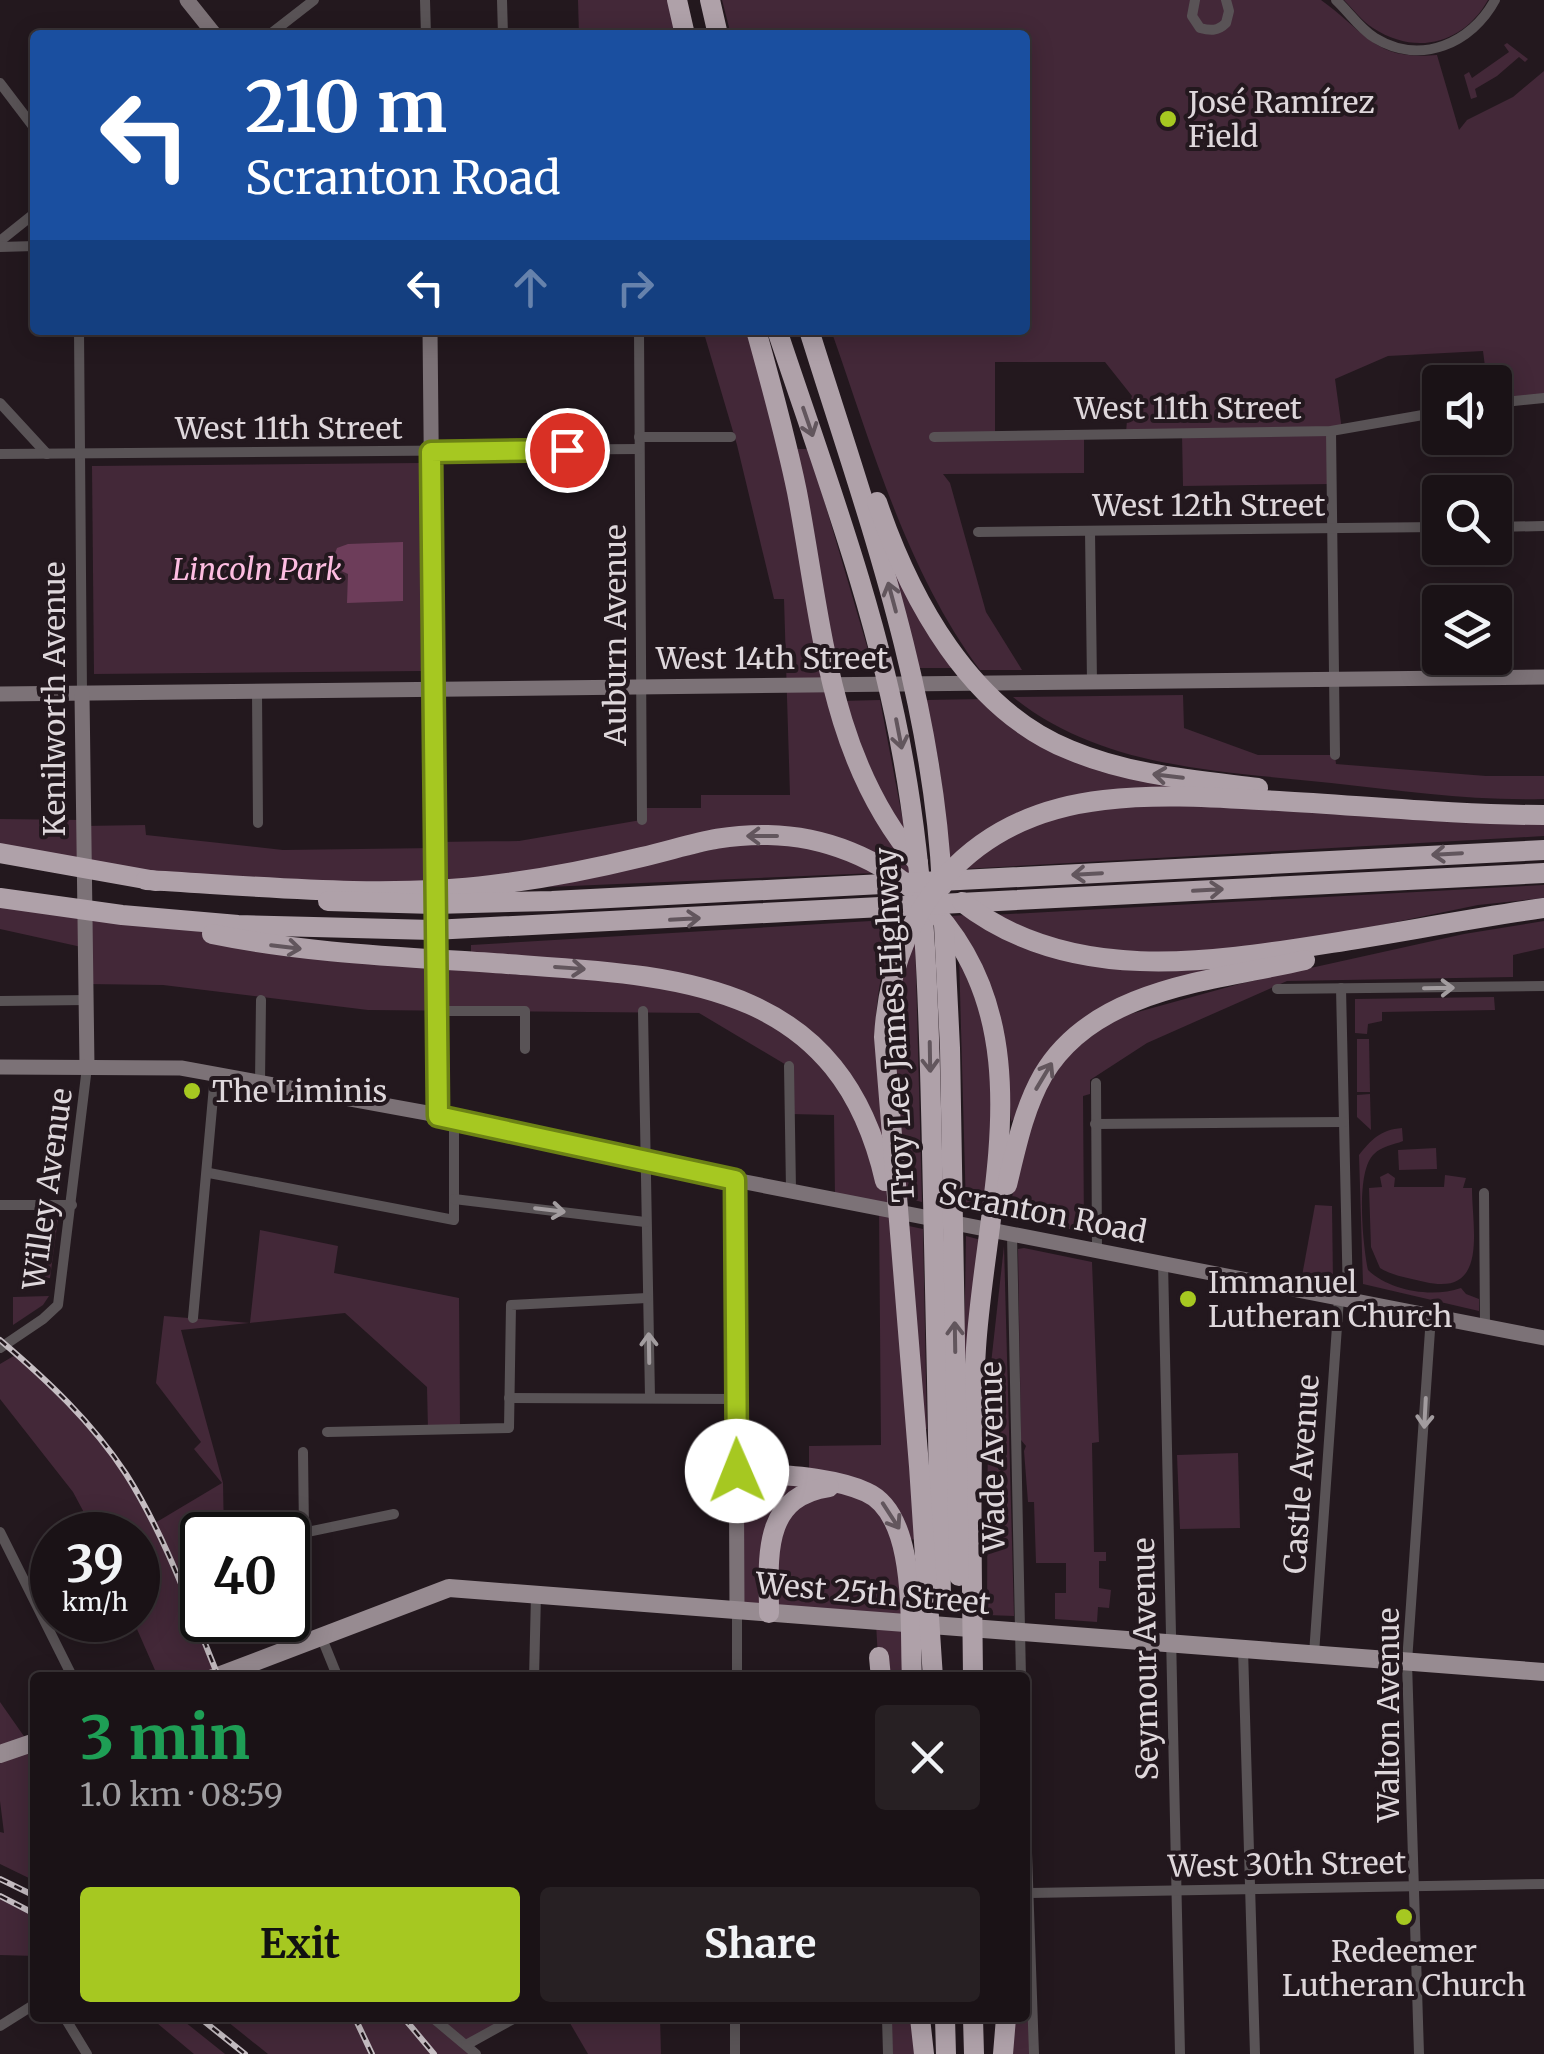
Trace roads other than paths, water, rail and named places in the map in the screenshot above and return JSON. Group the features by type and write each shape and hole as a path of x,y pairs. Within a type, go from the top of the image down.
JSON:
{"highway":[{"path":"710,0 717,30"},
{"path":"757,335 797,493 838,714 866,783 902,844 953,894 1000,927 1030,941 1084,956 1170,962 1263,955 1544,908"},
{"name":"Troy Lee James Highway","path":"779,335 872,618 903,758 918,862 927,960 941,1672"},
{"name":"Troy Lee James Highway","path":"811,335 890,590 934,791 950,1048 961,1672"},
{"path":"820,335 894,548 951,650 1006,712 1072,751 1150,774 1403,809"},
{"path":"933,1672 884,1038 889,986 897,959 929,895 973,850 1035,816 1105,800 1187,796 1544,815"},
{"path":"477,895 714,837 786,836 857,854 911,888 948,926 972,965 990,1013 999,1060 1001,1131 976,1348 973,1672"},
{"path":"0,853 146,880 337,902 389,896 826,888 1544,850"},
{"path":"0,898 122,915 238,925 389,930 1544,873"},
{"path":"122,915 249,942 402,958 628,973 698,984 753,1004 809,1043 846,1087 874,1140 888,1197 905,1321"},
{"path":"973,1515 986,1333 1000,1217 1026,1114 1044,1073 1058,1055 1102,1016 1133,1002 1431,928"},
{"path":"737,1471 846,1485 876,1497 898,1523 906,1555 912,1672"},
{"path":"770,1613 769,1553 777,1521 796,1498 810,1491 846,1485"},
{"path":"923,2022 925,2054"},
{"path":"945,2022 946,2054"},
{"path":"973,2022 974,2054"},
{"path":"1003,2054 1006,2022"}],"main road":[{"name":"West 25th Street","path":"229,1672 449,1588 1544,1672"},
{"path":"880,1670 886,1623"},
{"path":"0,1754 30,1744"}],"street":[{"path":"187,0 211,30"},
{"path":"275,30 314,0"},
{"path":"425,0 426,30"},
{"path":"502,0 503,30"},
{"path":"1195,0 1192,16 1200,28 1209,31 1226,23 1226,0"},
{"path":"1336,0 1374,38 1398,48 1418,50 1458,41 1478,26 1495,0"},
{"path":"0,84 30,123"},
{"path":"0,244 30,217"},
{"path":"0,244 30,246"},
{"name":"Kenilworth Avenue","path":"79,335 87,1067"},
{"path":"208,1173 454,1220 437,1012 430,335"},
{"name":"Auburn Avenue","path":"638,335 642,820"},
{"path":"1512,401 1544,398"},
{"path":"0,403 48,454"},
{"name":"West 11th Street","path":"934,437 1331,432 1422,415"},
{"path":"1331,432 1335,755"},
{"name":"West 11th Street","path":"0,454 431,452 731,437"},
{"path":"1512,526 1544,526"},
{"name":"West 12th Street","path":"978,532 1422,527"},
{"path":"1090,531 1092,683"},
{"name":"West 14th Street","path":"0,694 1544,676"},
{"path":"257,692 258,823"},
{"path":"1277,989 1544,986"},
{"name":"Castle Avenue","path":"1314,1654 1343,1299 1341,988"},
{"path":"0,1001 87,1000"},
{"path":"260,1082 261,1000"},
{"path":"437,1012 525,1011 525,1049"},
{"path":"643,1012 650,1398"},
{"path":"788,1066 790,1190"},
{"name":"Scranton Road","path":"0,1067 181,1068 1544,1338"},
{"name":"Willey Avenue","path":"0,1348 43,1320 58,1304 87,1067"},
{"path":"193,1318 215,1075"},
{"path":"1096,1083 1096,1249"},
{"path":"1096,1124 1344,1122"},
{"path":"735,1180 737,1672"},
{"path":"1484,1193 1485,1326"},
{"path":"454,1198 645,1222"},
{"path":"0,1205 72,1205"},
{"name":"Wade Avenue","path":"1008,1234 1021,1672"},
{"name":"Seymour Avenue","path":"1163,1262 1180,2054"},
{"path":"327,1432 509,1428 511,1305 648,1298"},
{"name":"Walton Avenue","path":"1418,2054 1407,1662 1431,1316"},
{"path":"509,1398 736,1399"},
{"path":"303,1452 304,1512"},
{"path":"310,1530 394,1514"},
{"path":"0,1532 70,1672"},
{"path":"534,1672 536,1594"},
{"path":"321,1636 336,1672"},
{"path":"1243,1649 1255,2054"},
{"name":"West 30th Street","path":"1030,1893 1544,1884"},
{"path":"1030,1893 1034,2054"},
{"path":"0,2026 30,2007"},
{"path":"67,2022 87,2054"},
{"path":"438,2022 476,2054"},
{"path":"466,2046 508,2022"},
{"path":"735,2022 735,2054"},
{"path":"887,2022 888,2054"}],"railway":[{"path":"0,1340 68,1402 126,1474 166,1548 217,1672"},
{"path":"0,1879 30,1894"},
{"path":"0,1896 30,1911"},
{"path":"205,2022 245,2054"},
{"path":"357,2022 372,2054"},
{"path":"407,2022 434,2054"}],"place":[{"name":"José Ramírez Field","path":"1168,119"},
{"name":"The Liminis","path":"192,1091"},
{"name":"Immanuel Lutheran Church","path":"1188,1299"},
{"name":"Redeemer Lutheran Church","path":"1404,1917"}],"park label":[{"name":"Lincoln Park","path":"257,569"}]}
